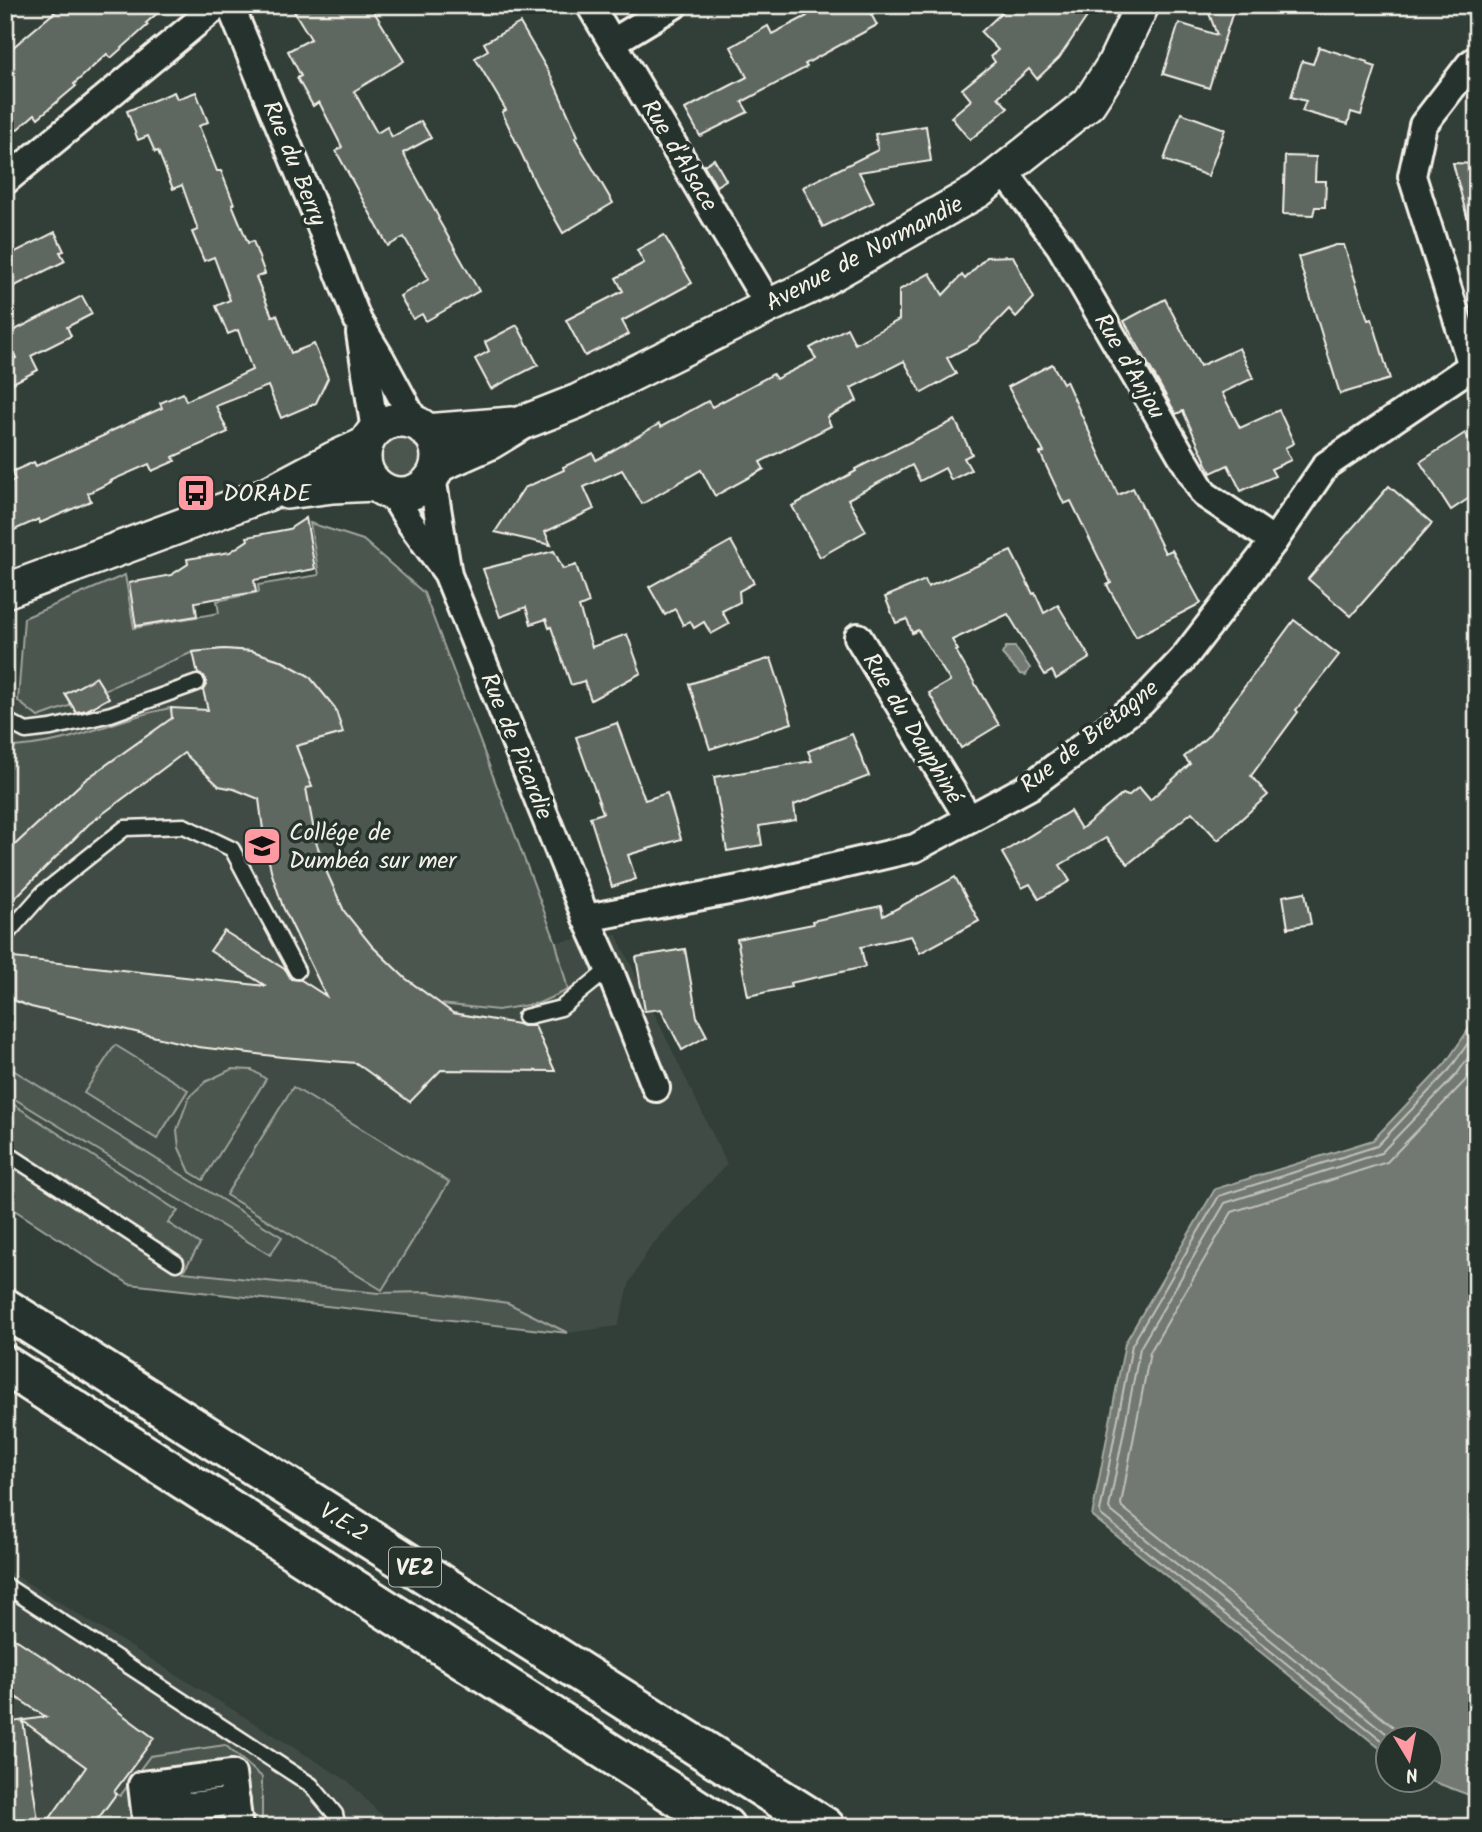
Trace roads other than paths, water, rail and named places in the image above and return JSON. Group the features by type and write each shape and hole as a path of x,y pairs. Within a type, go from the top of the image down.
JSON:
{"highway":[{"name":"V.E.2","path":"5,1308 825,1827"},
{"name":"V.E.2","path":"5,1366 725,1827"}],"street":[{"path":"5,181 218,5"},
{"name":"Rue du Berry","path":"230,5 358,321 421,427"},
{"name":"Rue d'Alsace","path":"590,5 769,306"},
{"path":"612,43 674,5"},
{"name":"Avenue de Normandie","path":"434,471 522,423 578,401 813,285 978,191 1089,103 1113,66 1142,5"},
{"path":"1474,366 1412,176 1423,125 1470,64 1477,59"},
{"name":"Rue d'Anjou","path":"1004,171 1060,246 1204,494 1274,541"},
{"name":"Rue du Berry","path":"358,321 370,438"},
{"name":"Rue de Bretagne","path":"586,918 739,889 915,848 1030,786 1141,703 1182,660 1274,541 1326,465 1474,366"},
{"path":"5,591 267,494 370,438 384,425 394,421 405,421 421,427 434,441 437,453 434,471 426,484 410,493 333,486 267,494"},
{"name":"Avenue de Normandie","path":"421,427 522,423"},
{"path":"370,438 364,455 365,466 369,476 384,489"},
{"name":"Rue de Picardie","path":"434,471 448,575"},
{"name":"Rue de Picardie","path":"384,489 448,575 656,1088"},
{"name":"Rue du Dauphiné","path":"858,637 968,819"},
{"path":"165,1810 208,1777 232,1774 220,1810"},
{"path":"165,1810 220,1810 239,1827"}],"lane":[{"path":"5,720 26,732 51,728 111,714 197,683"},
{"path":"5,936 43,893 125,828 184,826 232,849 296,971"},
{"path":"525,1017 561,1008 609,969"},
{"path":"5,1152 176,1263"},
{"path":"5,1585 311,1785 335,1814 338,1827"}],"water":[{"path":"1006,647 1015,647 1030,668 1026,675 1020,674 1002,654"},
{"path":"1477,1017 1477,1798 1444,1786 1444,1724 1374,1724 1374,1744 1092,1516 1125,1343 1215,1189 1373,1140 1445,1064"}],"place":[{"name":"DORADE","path":"196,493"},
{"name":"Collége de Dumbéa sur mer","path":"262,846"}]}
